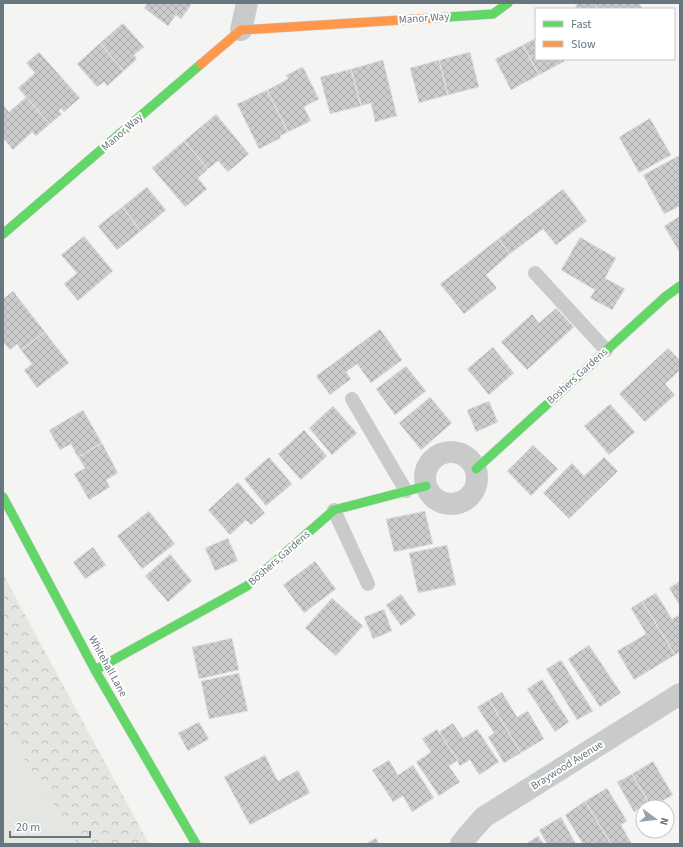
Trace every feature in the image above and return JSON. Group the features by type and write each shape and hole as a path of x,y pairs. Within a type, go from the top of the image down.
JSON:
{"street":[{"path":"241,30 247,3"},
{"name":"Manor Way","path":"3,234 241,30 493,14 508,3"},
{"name":"Boshers Gardens","path":"476,469 665,296 680,286"},
{"path":"449,452 466,456 473,463 478,477 476,486 468,497 457,504 447,504 439,501 432,495 416,488 425,477 427,468 432,460 440,454 449,452"},
{"name":"Boshers Gardens","path":"95,670 247,586 334,510 416,488"},
{"name":"Whitehall Lane","path":"3,497 95,670 196,844"},
{"name":"Braywood Avenue","path":"461,844 484,817 680,694"}],"lane":[{"path":"535,273 606,350"},
{"path":"352,399 416,488"},
{"path":"334,510 368,584"}],"green space":[{"path":"3,574 149,844 77,844 3,724"},
{"path":"3,724 77,844 3,844"}],"building":[{"path":"148,3 188,3 191,5 181,19 176,15 168,26 144,8"},
{"path":"579,3 594,3 598,8 577,8 575,6"},
{"path":"594,3 639,3 642,8 598,8"},
{"path":"123,23 144,47 134,55 137,59 124,71 100,43"},
{"path":"535,39 535,60 565,61 539,75 523,45"},
{"path":"100,43 124,71 107,86 104,82 97,87 77,64"},
{"path":"523,45 539,75 511,90 495,59"},
{"path":"39,52 80,98 64,112 61,108 59,111 62,114 50,124 18,88 35,73 26,63"},
{"path":"470,52 479,87 448,95 439,60"},
{"path":"383,60 397,116 375,122 371,103 361,106 351,69"},
{"path":"439,60 448,95 419,103 410,68"},
{"path":"303,67 319,99 304,107 311,121 288,132 267,90 288,79 286,75"},
{"path":"351,69 361,106 330,114 320,77"},
{"path":"267,90 288,132 280,136 281,138 259,149 237,104"},
{"path":"26,97 50,124 36,136 32,132 13,150 3,138 3,105 9,112"},
{"path":"216,114 249,154 228,172 218,161 208,169 184,141"},
{"path":"650,118 671,155 639,173 619,137"},
{"path":"184,141 208,169 198,178 207,189 185,207 152,168"},
{"path":"680,155 680,206 664,214 643,175"},
{"path":"147,187 166,210 141,231 122,207"},
{"path":"563,189 587,221 556,245 543,229 510,254 498,239"},
{"path":"122,207 141,231 117,250 98,226"},
{"path":"680,216 680,253 664,226"},
{"path":"84,236 113,271 78,301 64,284 77,273 61,255"},
{"path":"580,237 616,258 605,278 625,289 612,310 590,298 595,290 561,270"},
{"path":"498,239 510,254 486,275 497,288 464,314 440,284"},
{"path":"13,291 45,332 21,350 17,344 10,350 3,342 3,299"},
{"path":"556,308 574,327 527,370 501,342 532,314 539,323"},
{"path":"380,329 402,360 371,383 357,364 346,372 351,379 330,395 316,376"},
{"path":"45,332 69,363 37,388 24,370 32,364 21,350"},
{"path":"493,347 514,373 489,395 467,369"},
{"path":"668,348 680,360 680,370 665,384 675,395 645,422 619,394"},
{"path":"406,366 426,391 395,415 376,389"},
{"path":"430,397 452,423 421,450 399,423"},
{"path":"489,401 498,422 476,432 467,410"},
{"path":"610,404 635,432 609,455 584,426"},
{"path":"333,406 357,433 332,455 309,428"},
{"path":"83,410 102,443 78,457 71,444 60,450 49,430"},
{"path":"304,430 327,456 301,480 278,454"},
{"path":"102,443 118,473 106,480 110,487 89,500 74,474 85,468 78,457"},
{"path":"533,445 558,469 531,496 507,471"},
{"path":"269,457 292,484 266,506 244,479"},
{"path":"604,457 618,471 569,519 543,493 572,463 584,476"},
{"path":"238,482 265,513 251,525 246,520 230,535 208,510"},
{"path":"149,511 175,544 142,569 117,536"},
{"path":"425,511 433,544 394,552 386,519"},
{"path":"228,538 238,561 215,571 205,548"},
{"path":"447,545 456,585 418,593 409,553"},
{"path":"93,547 106,565 85,579 73,562"},
{"path":"170,554 192,581 168,602 145,576"},
{"path":"315,561 336,589 304,613 283,585"},
{"path":"680,581 680,606 669,588"},
{"path":"656,593 672,619 678,615 680,618 680,652 675,655 642,601"},
{"path":"401,594 416,615 401,626 386,605"},
{"path":"332,598 363,626 336,656 305,628"},
{"path":"642,601 675,655 634,680 617,651 646,634 631,608"},
{"path":"384,609 392,631 373,639 364,617"},
{"path":"232,638 239,670 199,679 192,647"},
{"path":"589,645 621,693 600,707 568,659"},
{"path":"561,660 593,711 577,720 546,669"},
{"path":"239,673 248,711 209,719 201,681"},
{"path":"542,679 569,722 555,732 527,689"},
{"path":"502,692 517,717 528,711 544,739 521,753 489,700"},
{"path":"489,700 521,753 504,763 488,737 494,733 477,707"},
{"path":"199,722 209,739 188,751 178,733"},
{"path":"453,723 463,738 477,729 499,762 479,775 470,760 460,766 457,761 458,760 439,732"},
{"path":"437,729 458,760 449,766 460,782 439,796 416,762 431,752 422,739"},
{"path":"265,755 278,781 298,770 310,793 250,825 224,777"},
{"path":"389,760 398,775 413,765 434,798 412,812 403,796 393,802 372,770"},
{"path":"653,761 673,795 666,799 646,799 632,774"},
{"path":"632,774 647,799 635,799 634,812 617,782"},
{"path":"607,788 627,821 621,825 632,844 611,844 585,801"},
{"path":"585,801 611,844 594,844 593,842 590,844 583,844 565,815"},
{"path":"561,817 576,844 547,844 539,830"},
{"path":"538,836 544,844 525,844"},
{"path":"376,838 379,844 365,844"}],"traffic: fast":[{"path":"433,18 493,14 508,3"},
{"path":"3,234 201,64"},
{"path":"476,469 665,297 680,286"},
{"path":"95,670 247,586 334,510 426,486"},
{"path":"3,497 95,670 196,844"}],"traffic: slow":[{"path":"201,64 241,30 433,18"}]}
